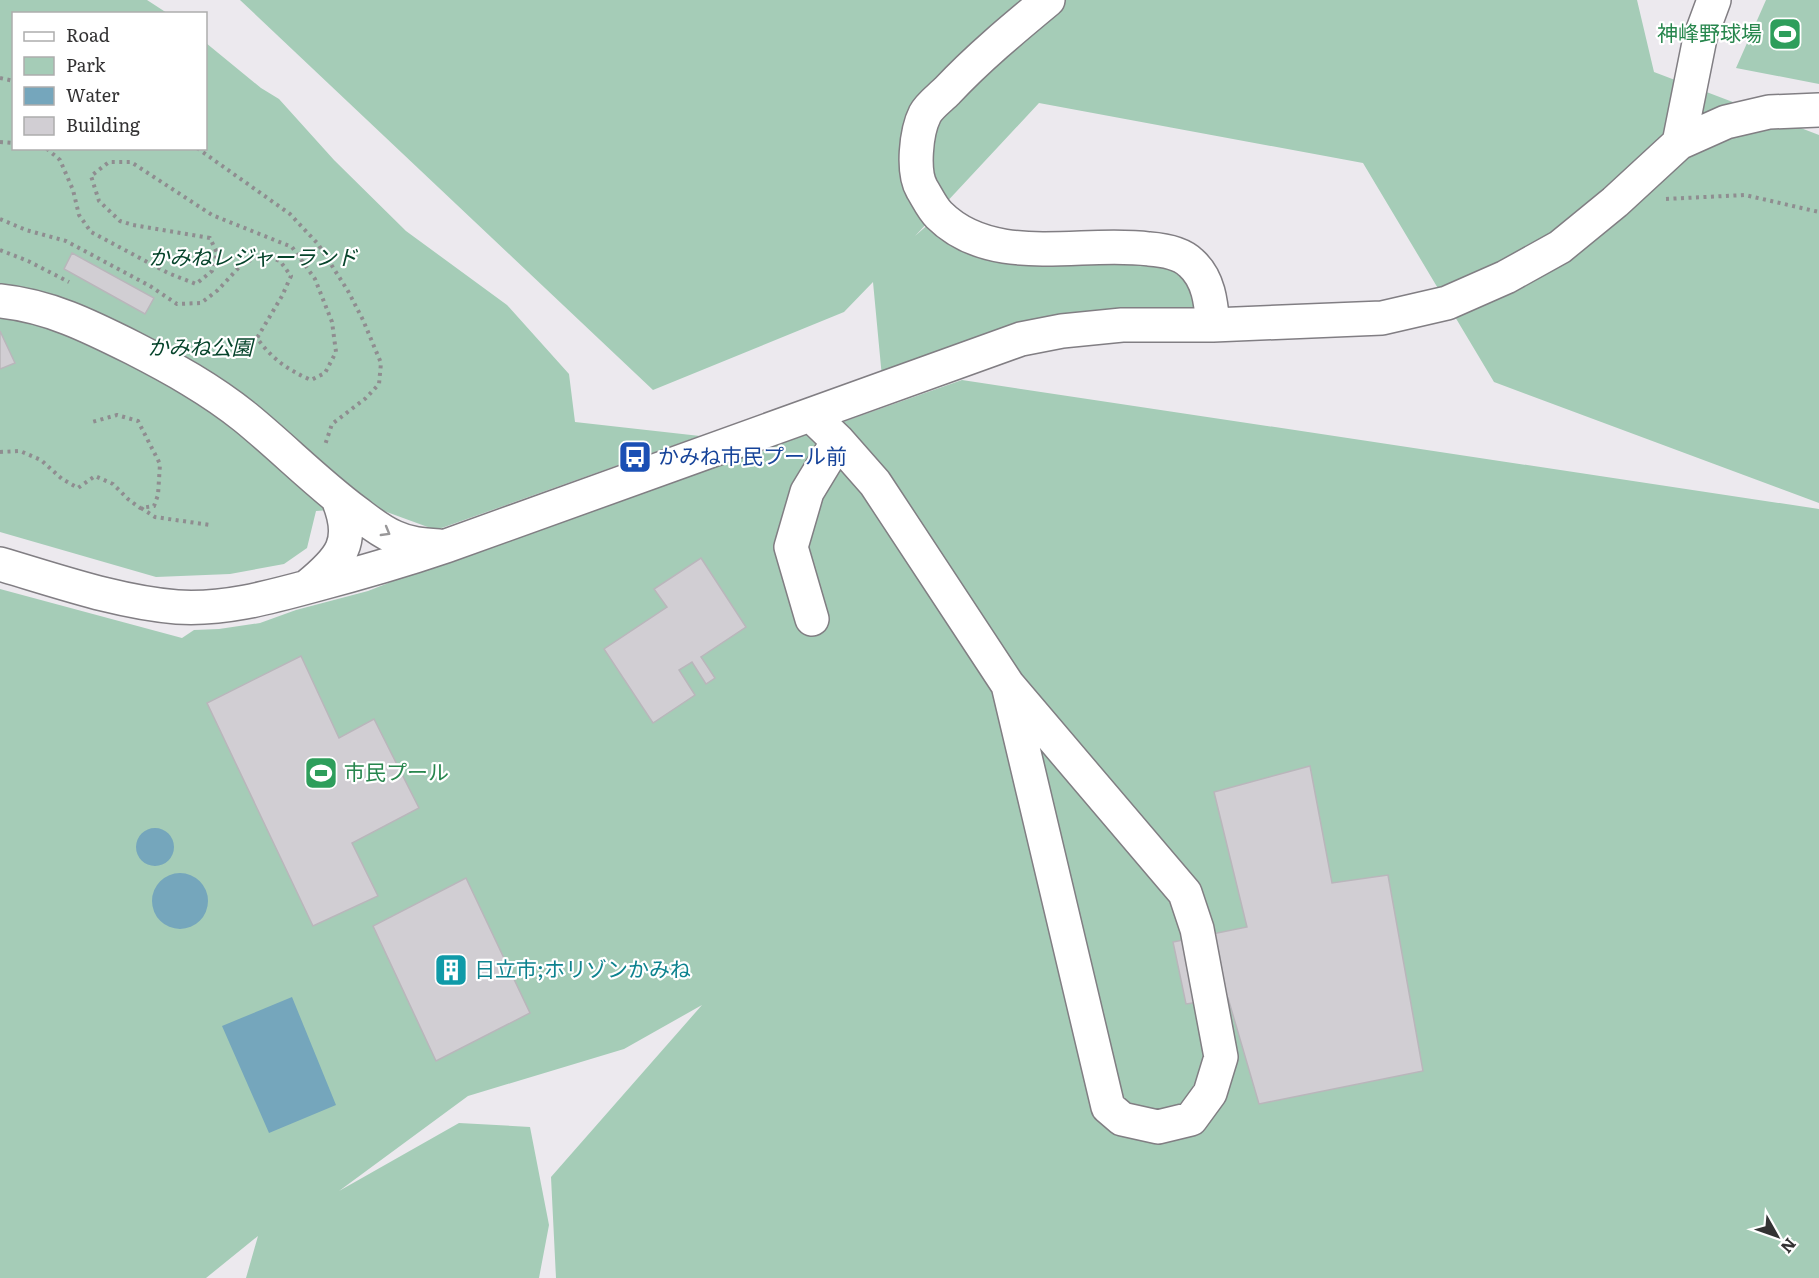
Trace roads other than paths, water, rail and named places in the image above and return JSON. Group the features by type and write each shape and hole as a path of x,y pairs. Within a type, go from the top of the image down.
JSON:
{"street":[{"path":"1048,0 979,57 925,113 915,153 917,182 939,215 962,232 998,246 1041,249 1135,247 1168,251 1191,262 1206,283 1211,302 1213,326"},
{"path":"1679,142 1700,38 1714,0"},
{"path":"0,564 133,601 178,607 253,602 381,568 446,546 1021,339 1062,331 1122,325 1213,326 1382,318 1447,303 1506,277 1560,247 1615,202 1679,142 1726,122 1769,112 1819,110"},
{"path":"0,301 51,310 95,329 209,390 246,418 338,499 374,525 394,537 418,545 446,546"},
{"path":"812,415 875,483 1008,685 1185,893 1197,929 1221,1057 1210,1093 1191,1119 1158,1127 1122,1119 1108,1107 1008,685"},
{"path":"812,619 791,547 807,492 838,441"},
{"path":"308,587 331,567 341,552 346,528 345,516 338,499"}],"water":[{"path":"155,828 168,834 174,847 168,860 155,866 142,860 136,847 142,834"},
{"path":"180,873 191,875 200,881 206,890 208,901 206,912 200,921 191,927 180,929 169,927 160,921 154,912 152,901 154,890 160,881 169,875"},
{"path":"292,997 336,1105 269,1133 222,1026"}],"place":[{"name":"神峰野球場","path":"1785,34"},
{"name":"かみね市民プール前","path":"635,457"},
{"name":"市民プール","path":"321,773"},
{"name":"日立市;ホリゾンかみね","path":"451,970"}],"park label":[{"name":"かみねレジャーランド","path":"253,258"},
{"name":"かみね公園","path":"200,348"}]}
